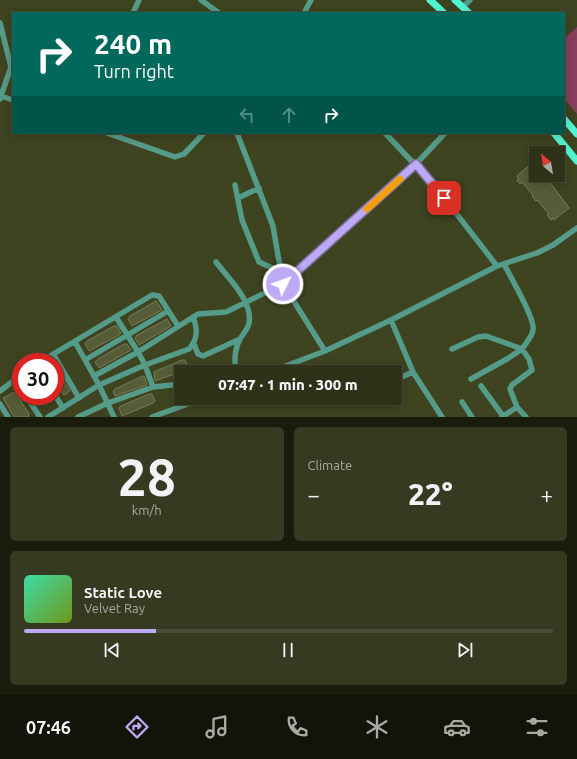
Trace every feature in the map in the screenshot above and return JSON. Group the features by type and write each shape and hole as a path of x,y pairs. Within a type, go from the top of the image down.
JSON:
{"main road":[{"path":"430,0 443,12"},
{"path":"455,0 468,12"},
{"path":"565,119 577,134"},
{"path":"555,134 577,161"}],"street":[{"path":"133,12 138,0"},
{"path":"201,0 217,12"},
{"path":"305,12 311,0"},
{"path":"463,7 470,0"},
{"path":"0,23 10,58 11,67 1,97 12,100"},
{"path":"110,134 175,157 184,154 203,134"},
{"path":"236,134 273,226 283,284 325,350"},
{"path":"386,134 416,164 497,266"},
{"path":"94,376 138,352 193,317 204,313 221,314 283,284 416,164 444,134"},
{"path":"235,185 247,235 259,262 281,272"},
{"path":"238,198 259,188"},
{"path":"288,365 391,320 497,266 537,253 553,245 577,228"},
{"path":"216,262 246,302 249,324 240,339 235,352 235,365"},
{"path":"471,379 522,349 530,337 534,326 504,264"},
{"path":"55,353 156,295 161,299 178,326"},
{"path":"85,360 168,311"},
{"path":"116,317 145,365 153,387"},
{"path":"193,317 197,331 194,344 198,354 203,356 240,339"},
{"path":"391,320 413,372 442,417"},
{"path":"452,349 478,337 486,336 522,349 529,359 532,370 512,385 510,389 517,407 526,417"},
{"path":"75,342 100,386 114,417"},
{"path":"48,417 100,386 145,365 185,352 194,344"},
{"path":"402,377 413,372"},
{"path":"64,373 79,398"},
{"path":"0,391 12,381"},
{"path":"78,417 108,403 153,387 174,385"},
{"path":"481,386 502,417 517,407"},
{"path":"462,402 472,417"},
{"path":"0,404 8,417"},
{"path":"32,405 40,417"},
{"path":"152,417 185,405"}],"shaded area":[{"path":"577,27 577,114 565,99 565,38"}],"building":[{"path":"529,166 529,182 550,182 569,208 554,220 553,218 551,220 547,215 549,214 537,200 536,201 522,182 520,184 517,180 519,179 517,176"},
{"path":"156,301 162,310 132,326 128,319 130,316"},
{"path":"167,319 171,326 139,345 135,338 137,335"},
{"path":"114,326 117,326 121,333 119,335 89,351 85,344 87,341"},
{"path":"124,344 127,344 131,350 99,368 95,362 98,359"},
{"path":"182,360 185,360 187,365 174,365 174,374 155,381 154,372"},
{"path":"143,376 145,377 147,385 115,396 113,391 115,389"},
{"path":"64,381 70,391 64,395"},
{"path":"12,394 12,405 23,405 29,414 28,417 14,417 3,398"},
{"path":"152,394 155,401 153,403 122,416 119,408 121,406"}],"slow traffic":[{"path":"367,209 400,179"}],"route":[{"path":"283,284 416,164 444,198"}]}
